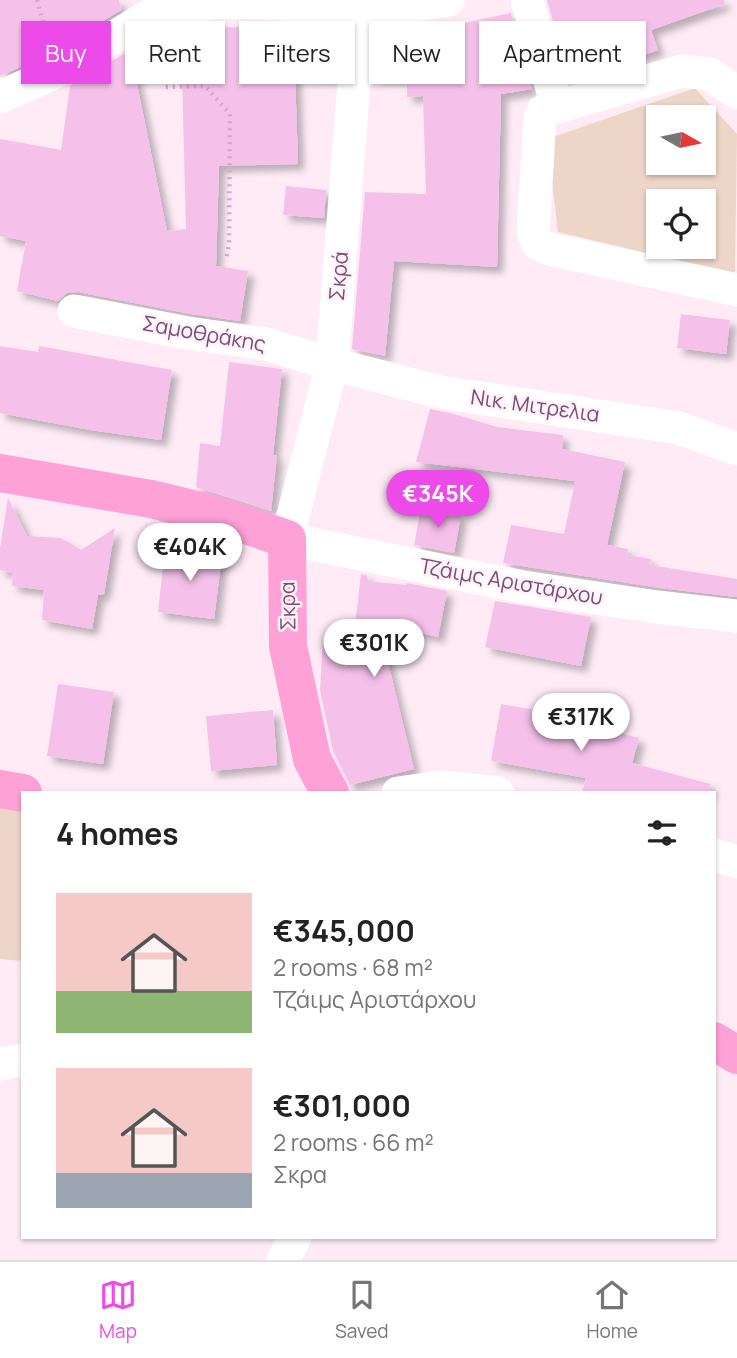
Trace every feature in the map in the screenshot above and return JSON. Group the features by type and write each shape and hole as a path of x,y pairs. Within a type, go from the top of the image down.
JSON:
{"main road":[{"path":"0,473 151,499 213,514 287,539"},
{"name":"Σκρα","path":"287,539 288,646 312,759 329,791"},
{"path":"0,789 21,793"},
{"path":"716,1042 737,1055"}],"street":[{"path":"0,97 56,72 156,6 296,2 360,7 425,4 449,0"},
{"path":"527,0 557,106"},
{"name":"Σκρά","path":"287,539 332,364 360,7"},
{"path":"737,93 710,74 682,71 543,111 540,118 533,233 538,244 549,249 737,290"},
{"name":"Σαμοθράκης","path":"74,311 188,333 266,344 332,364"},
{"name":"Νικ. Μιτρελια","path":"332,364 440,392 534,408 652,422 679,428 737,450"},
{"name":"Τζάιμς Αριστάρχου","path":"287,539 523,587 737,616"},
{"path":"413,791 442,787 479,791"},
{"path":"716,856 737,862"},
{"path":"0,1064 21,1060"},
{"path":"283,1260 294,1239"}],"path":[{"path":"156,6 164,87 205,86 230,114 229,243 226,261"}],"shaded area":[{"path":"695,88 711,105 646,105 646,175 716,175 716,111 737,134 735,274 672,259 716,259 716,189 646,189 646,253 558,232 547,139"},
{"path":"0,807 21,809 21,961 0,959"}],"building":[{"path":"0,0 119,0 121,10 103,21 21,21 21,67 0,76"},
{"path":"547,0 724,0 725,4 651,30 658,50 646,54 646,21 553,21"},
{"path":"511,13 513,21 479,21 479,84 531,84 532,89 501,94 497,267 394,261 385,356 352,349 365,192 426,194 423,96 407,97 407,84 465,84 465,23"},
{"path":"225,27 239,27 239,84 295,84 298,164 219,166 216,266 248,271 240,321 78,292 67,293 58,301 17,291 26,241 0,236 0,139 61,150 70,86 111,84 111,61 125,53 125,84 137,84 167,231 186,229 182,84 225,84"},
{"path":"286,186 326,190 324,218 283,215"},
{"path":"681,314 730,320 726,354 677,348"},
{"path":"0,346 38,352 39,346 172,370 161,440 0,413"},
{"path":"229,362 282,369 273,455 277,455 271,511 196,487 200,443 220,446"},
{"path":"430,409 497,427 563,435 562,449 625,462 607,545 628,549 627,555 651,559 650,565 737,579 737,597 660,588 503,563 511,525 564,534 575,481 416,462"},
{"path":"8,498 27,536 61,538 81,550 115,528 104,594 98,595 92,629 42,620 44,590 12,586 13,573 0,570 0,548"},
{"path":"421,507 461,515 454,553 414,545"},
{"path":"165,548 222,555 214,619 158,612"},
{"path":"361,574 367,575 368,581 407,583 447,591 438,637 412,631 410,642 382,638 414,769 350,785 333,751 320,690 323,640 353,642"},
{"path":"495,601 591,617 581,666 485,647"},
{"path":"58,684 114,692 103,764 47,756"},
{"path":"501,704 597,721 596,727 639,738 632,763 710,784 709,791 583,791 586,778 491,761"},
{"path":"273,710 277,765 211,771 206,716"}]}
